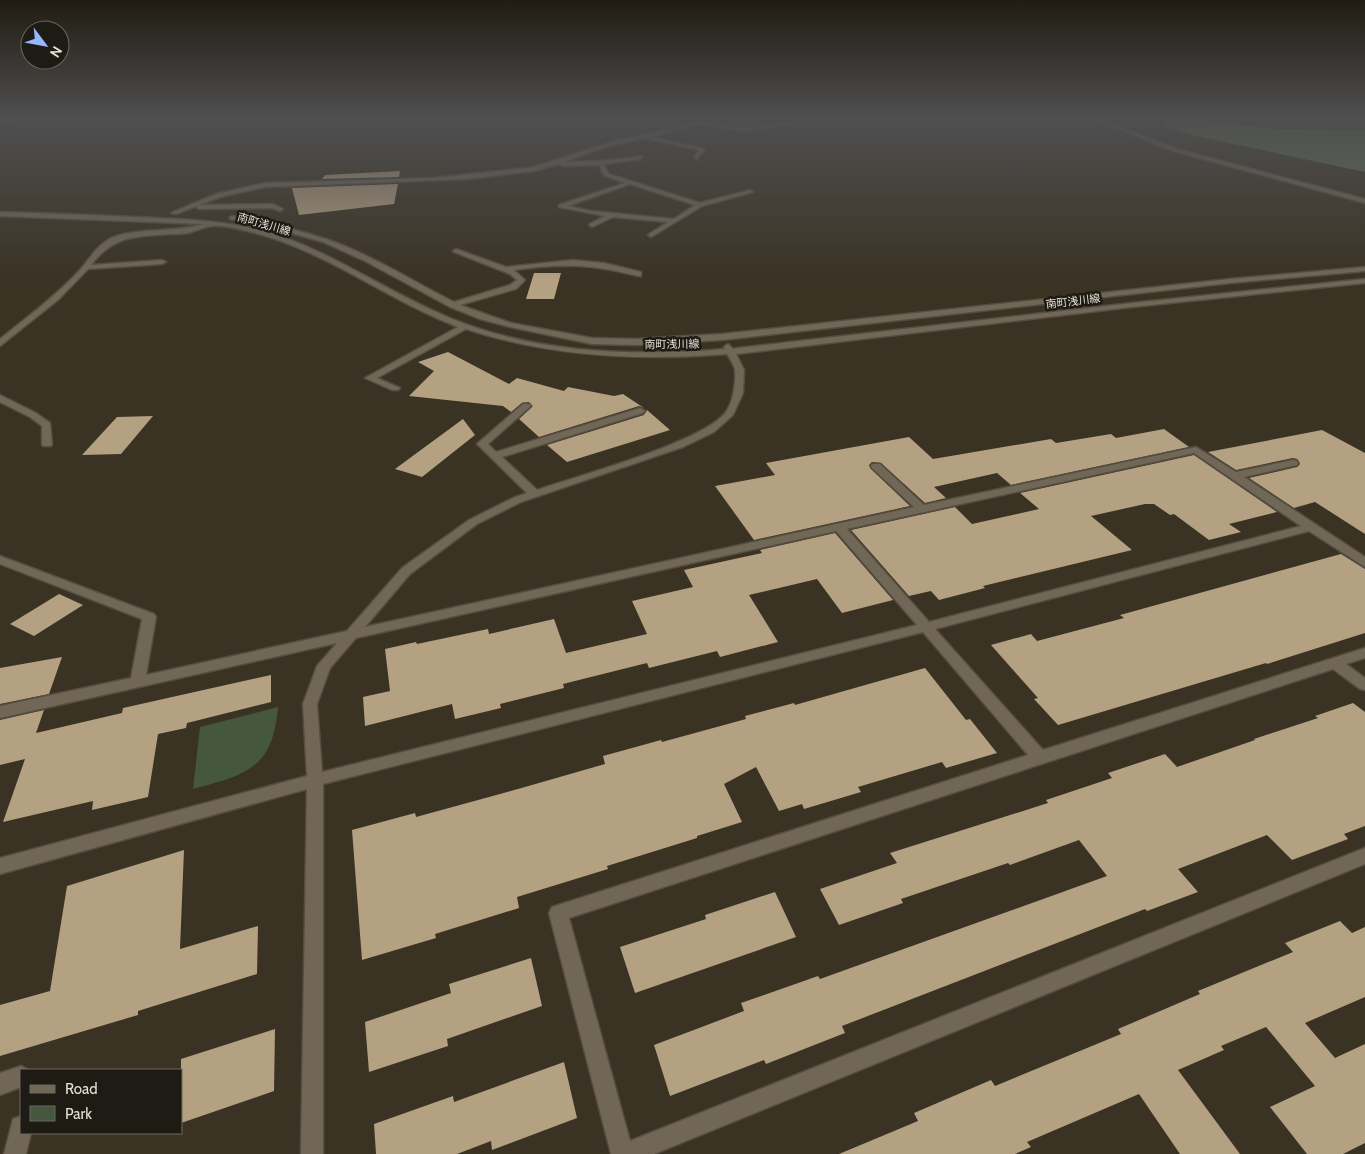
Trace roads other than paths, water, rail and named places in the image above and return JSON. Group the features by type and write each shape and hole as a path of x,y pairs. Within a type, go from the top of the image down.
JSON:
{"street":[{"path":"174,213 188,206 265,185 478,176 499,173"},
{"path":"605,173 629,183 700,205"},
{"path":"1261,173 1365,201"},
{"path":"629,183 561,206 612,215 675,221"},
{"path":"651,235 700,205 750,192"},
{"path":"188,206 239,208 273,206 280,209"},
{"name":"南町浅川線","path":"0,207 174,213 230,217 274,226 325,242 376,264 453,305 510,325 592,341 636,342 722,337 1211,283 1365,268"},
{"name":"南町浅川線","path":"0,214 127,218 213,224 259,232 281,238 365,278 427,311 464,327 530,344 578,351 663,356 732,353 1135,305 1365,281"},
{"path":"592,225 612,215"},
{"path":"0,343 56,297 113,240 135,234 187,231 230,217"},
{"path":"453,305 500,292 520,283 521,280 517,274 456,250"},
{"path":"86,267 162,262"},
{"path":"507,270 558,262 589,262 613,266 638,274"},
{"path":"395,388 370,378 464,327"},
{"path":"312,1154 315,780 310,704 324,666 406,570 473,522 517,500 679,445 710,430 730,413 738,393 740,370 722,337"},
{"path":"0,398 47,425 47,444"},
{"path":"526,406 482,444 535,494"},
{"path":"494,456 640,411"},
{"path":"0,712 839,526 1196,450 1365,563"},
{"path":"1234,476 1293,463"},
{"path":"876,466 922,509"},
{"path":"839,526 1040,758"},
{"path":"0,866 315,780 926,627 1309,527"},
{"path":"0,560 149,617 138,680"},
{"path":"622,1154 558,913 1365,653"},
{"path":"1336,663 1365,685"},
{"path":"626,1154 1365,856"},
{"path":"0,1084 20,1077"},
{"path":"15,1154 20,1132"}]}
